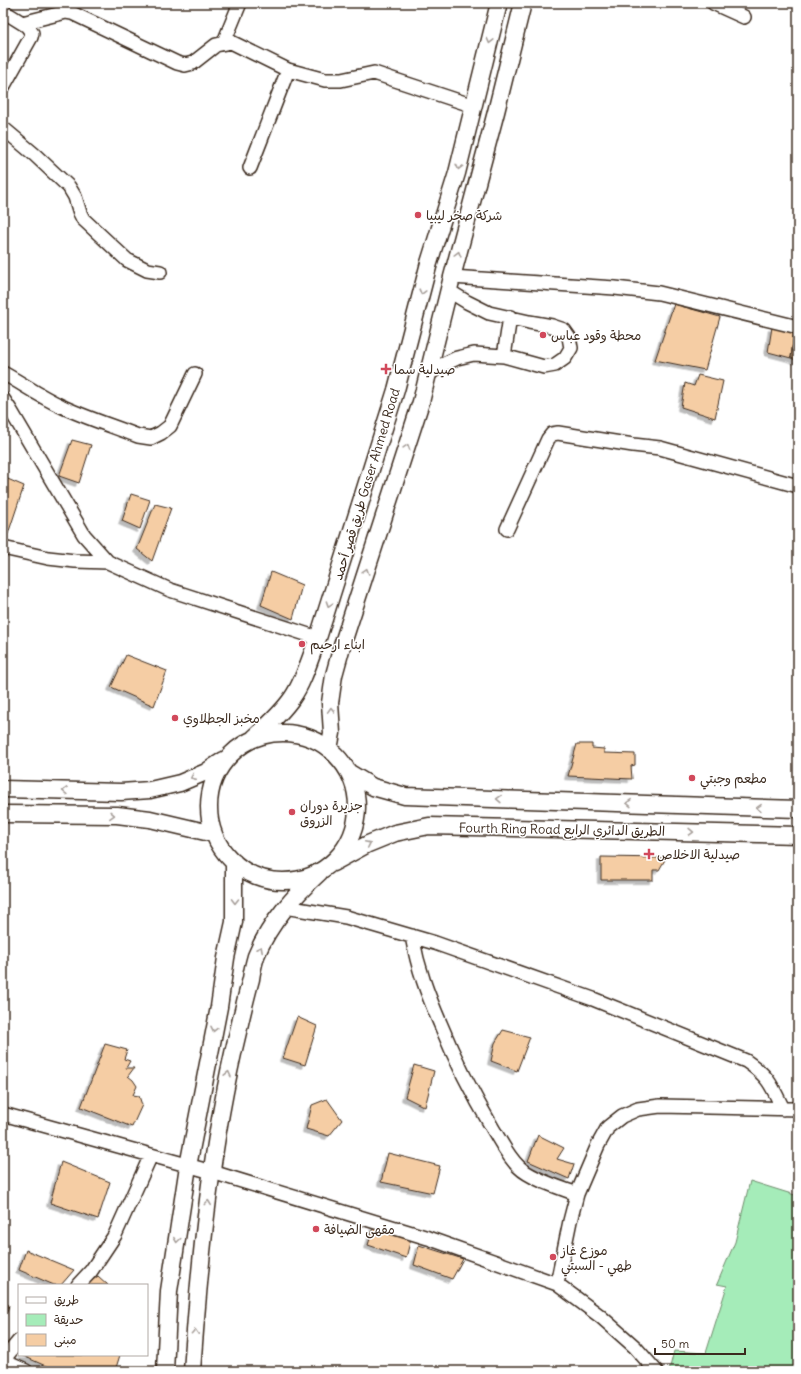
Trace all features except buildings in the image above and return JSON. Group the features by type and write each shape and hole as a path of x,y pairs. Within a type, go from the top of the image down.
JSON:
{"main road":[{"name":"طريق قصر أحمد Gaser Ahmed Road","path":"253,739 275,719 293,697 318,638 396,390 429,263 457,173 499,3"},
{"name":"طريق قصر أحمد Gaser Ahmed Road","path":"329,748 332,733 330,703 334,675 342,646 422,402 523,3"},
{"path":"3,789 113,792 150,790 180,783 206,772 227,758 239,747 253,739 268,734 284,732 316,740 329,748 341,760 350,773 356,789 358,805 357,821 350,841 344,851 333,863 320,872 285,908 270,930 256,956 226,1082 212,1172 198,1287 192,1371"},
{"path":"227,758 216,775 210,794 210,821 219,845 234,862 253,875 275,881 298,880 320,872"},
{"name":"Fourth Ring Road الطريق الدائري الرابع","path":"350,773 373,787 406,796 798,809"},
{"path":"3,814 117,815 150,819 214,834"},
{"name":"Fourth Ring Road الطريق الدائري الرابع","path":"333,863 368,844 395,833 429,826 798,835"},
{"path":"165,1371 169,1291 188,1166 234,922 234,862"}],"street":[{"path":"224,42 240,3"},
{"path":"713,3 744,17"},
{"path":"3,11 30,29 32,33 3,87"},
{"path":"22,23 66,12 72,13 177,63 185,65 193,63 216,45 224,42 231,42 288,70 325,80 341,80 374,73 474,106"},
{"path":"250,168 288,70"},
{"path":"3,128 36,154 43,163 69,187 84,219 127,260 142,268 160,272"},
{"path":"429,374 440,366 457,358 474,354 504,356 544,366 555,365 565,358 571,348 570,337 564,330 552,326 489,313 467,302 451,284"},
{"path":"451,284 615,288 659,293 798,327"},
{"path":"504,356 510,317"},
{"path":"3,373 62,407 138,436 151,438 170,426 195,374"},
{"path":"3,399 84,535 108,562"},
{"path":"507,529 548,439 552,434 558,433 660,448 798,486"},
{"path":"3,548 62,560 108,562 170,590 318,638"},
{"path":"285,908 346,917 412,936 593,999 746,1061 766,1076 772,1084 783,1109"},
{"path":"412,936 416,960 421,976 452,1052 470,1088 507,1151 519,1167 531,1175 577,1194"},
{"path":"557,1284 577,1194 598,1145 608,1127 622,1116 638,1109 660,1106 798,1109"},
{"path":"3,1114 212,1172 428,1238 557,1284 600,1316 635,1347 656,1371"},
{"path":"79,1284 91,1271 116,1235 151,1155"},
{"path":"18,1342 3,1360 26,1371"}],"green space":[{"path":"750,1181 798,1196 798,1371 669,1371 674,1351 706,1353 727,1286 717,1284 735,1242"}],"place":[{"name":"شركة صخر ليبيا","path":"418,215"},
{"name":"محطة وقود عباس","path":"543,335"},
{"name":"صيدلية سما","path":"386,369"},
{"name":"ابناء ارحيم","path":"302,644"},
{"name":"مخبز الجطلاوي","path":"175,718"},
{"name":"مطعم وجبتي","path":"692,778"},
{"name":"جزيرة دوران الزروق","path":"292,812"},
{"name":"صيدلية الاخلاص","path":"649,854"},
{"name":"مقهى الضيافة","path":"316,1229"},
{"name":"موزع غاز طهي - السبتي","path":"553,1257"}]}
